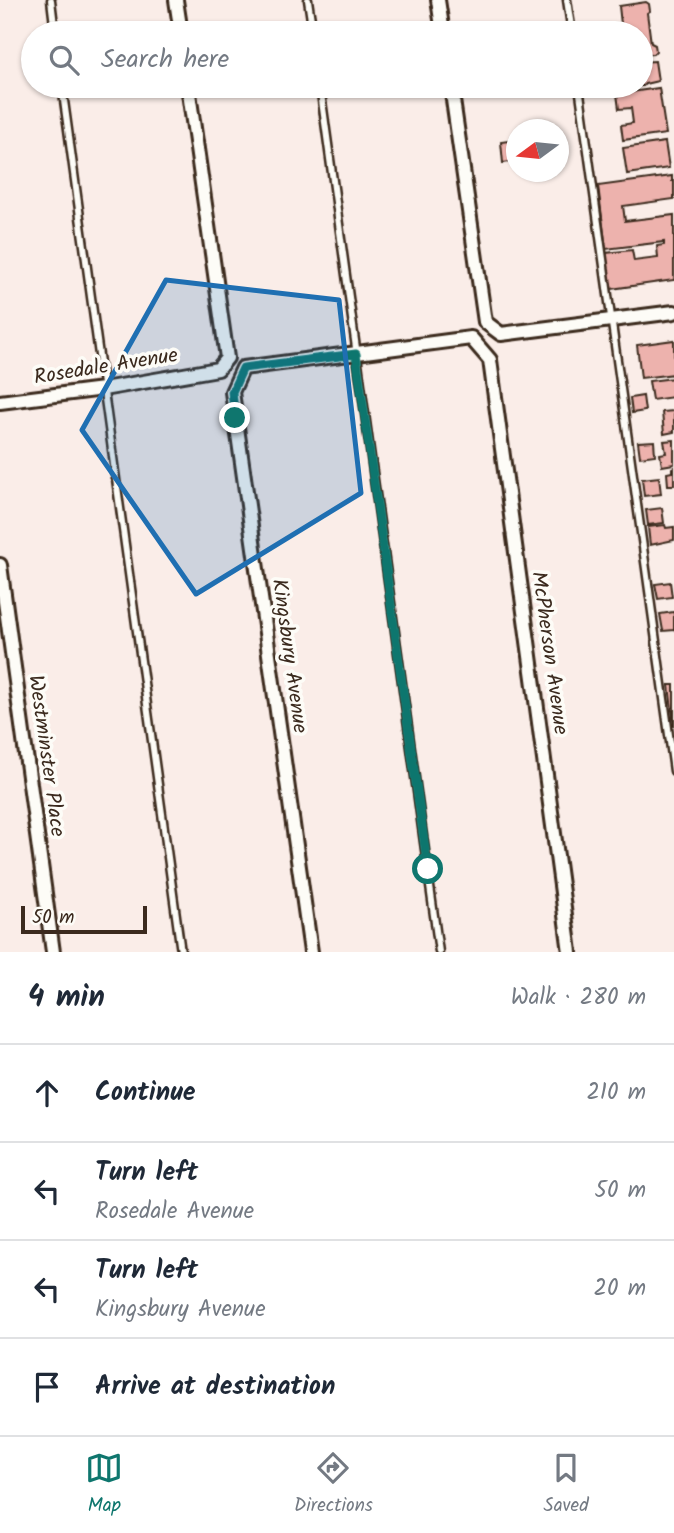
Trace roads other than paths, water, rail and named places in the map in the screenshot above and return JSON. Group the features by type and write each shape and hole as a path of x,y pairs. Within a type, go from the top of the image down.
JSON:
{"street":[{"path":"176,0 179,21"},
{"path":"438,0 441,21"},
{"name":"Rosedale Avenue","path":"0,402 103,389 218,369 227,358 190,98"},
{"path":"452,98 485,322 501,334 674,312"},
{"name":"McPherson Avenue","path":"356,354 471,338 490,360 570,952"},
{"name":"Kingsbury Avenue","path":"311,952 232,392 243,368 356,354"},
{"name":"Westminster Place","path":"0,565 53,952"}],"lane":[{"path":"51,0 54,21"},
{"path":"308,0 311,21"},
{"path":"568,0 571,21"},
{"path":"64,98 181,952"},
{"path":"322,98 439,952"},
{"path":"581,98 674,771"}]}
